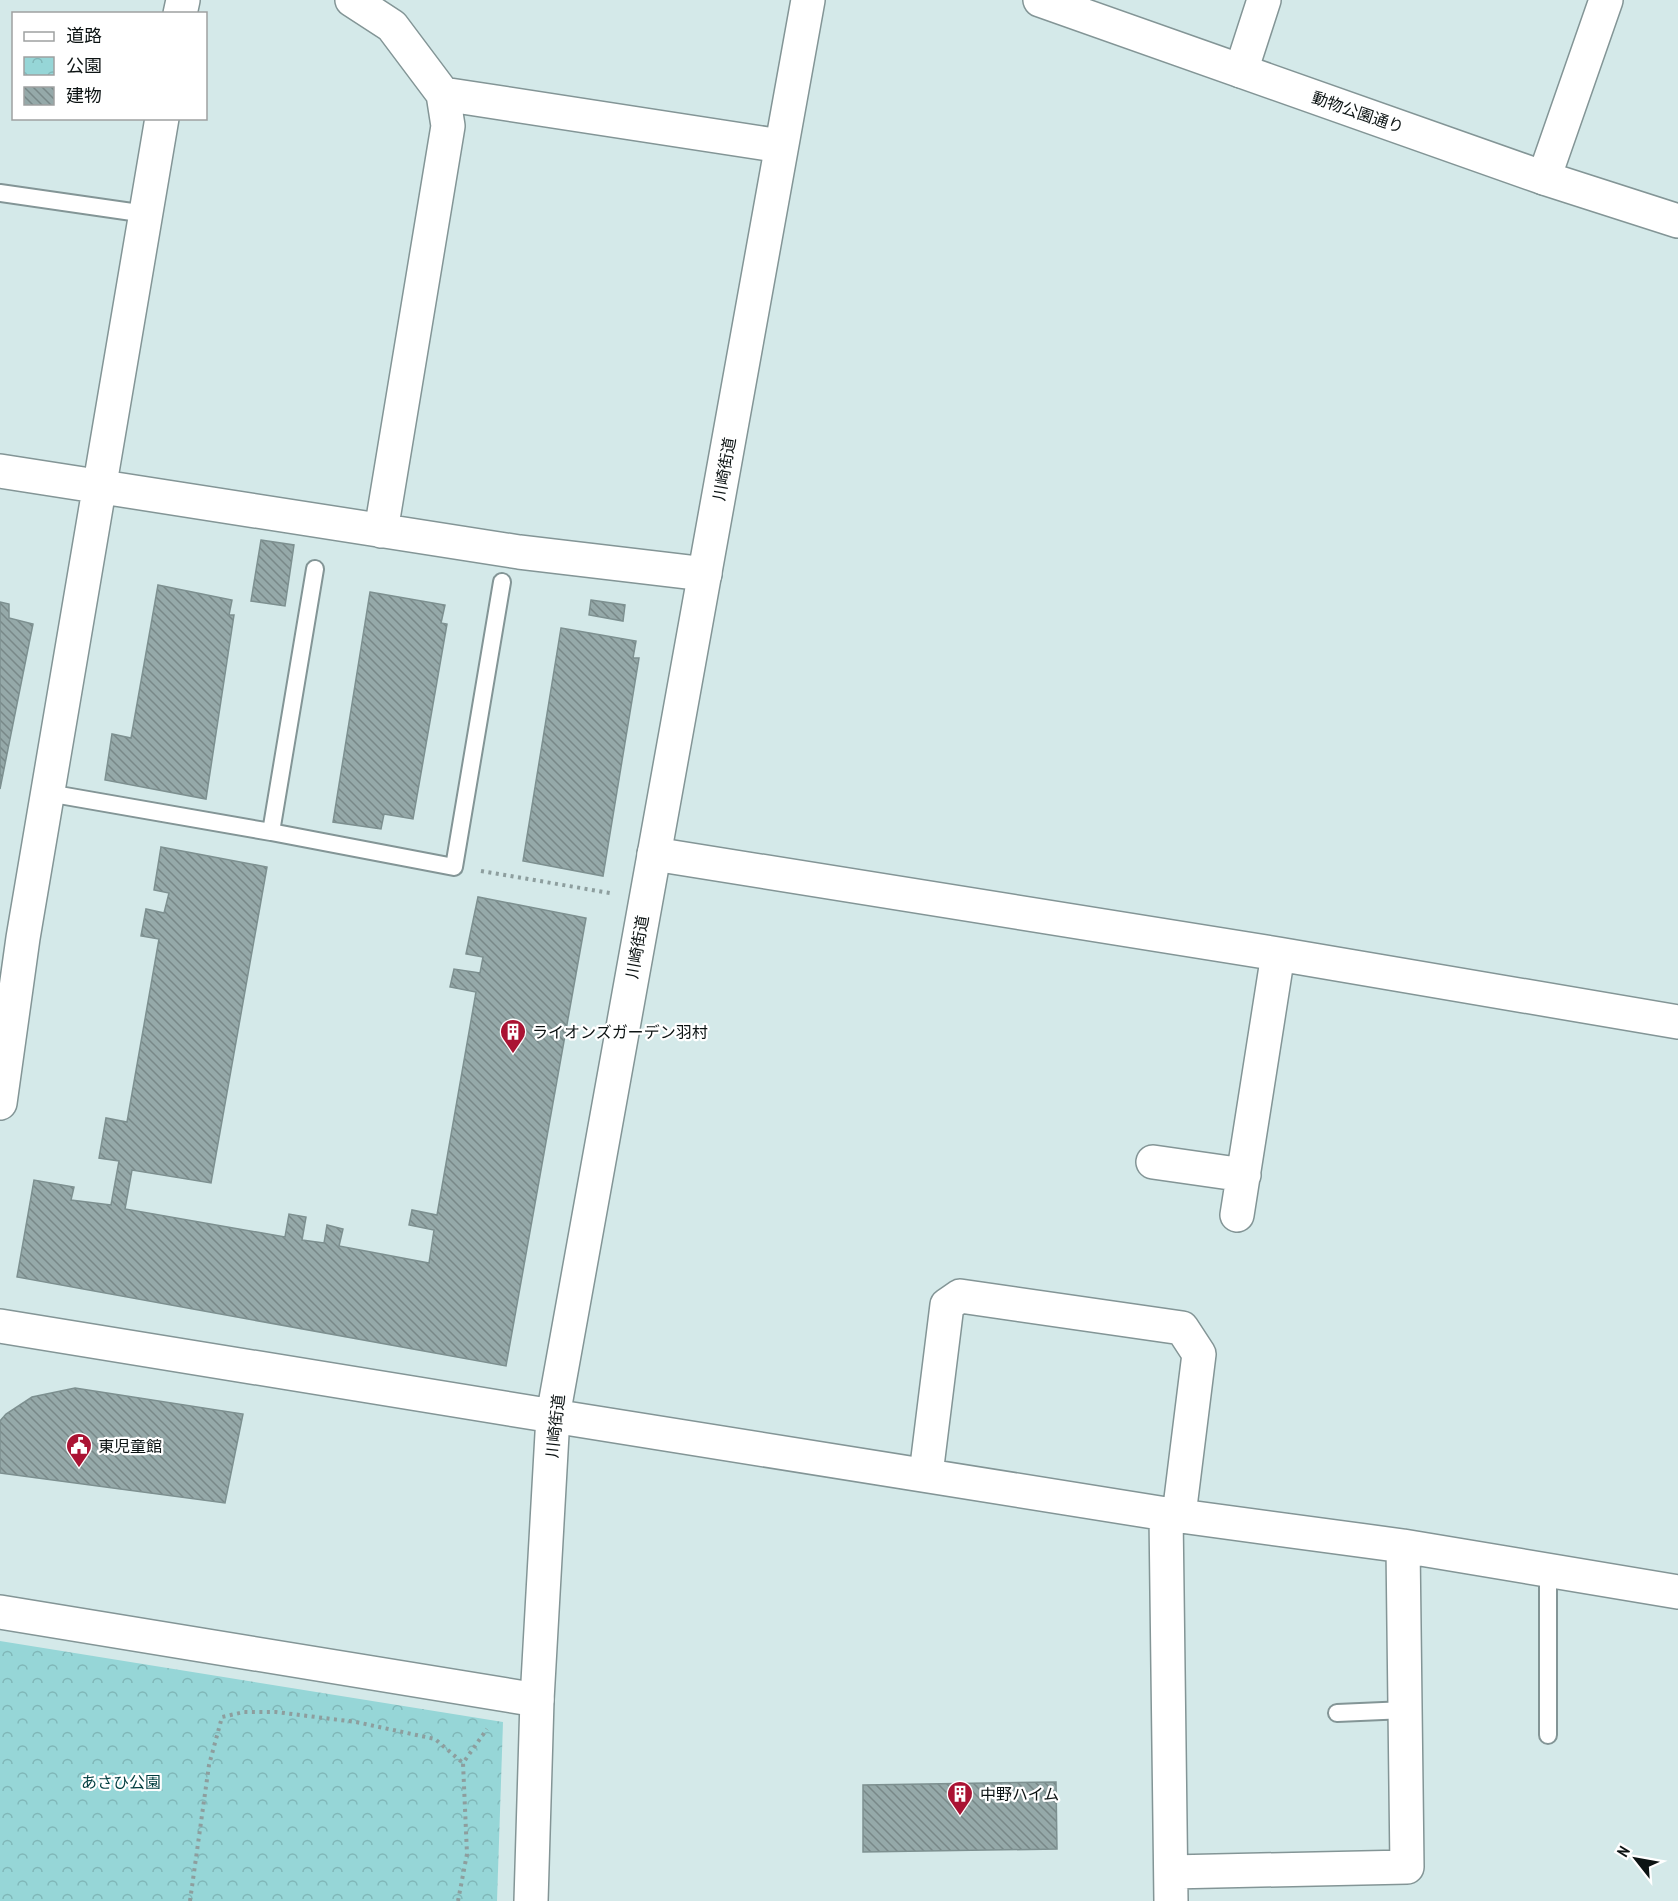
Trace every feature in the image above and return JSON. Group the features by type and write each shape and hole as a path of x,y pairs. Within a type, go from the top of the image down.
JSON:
{"street":[{"path":"352,0 392,26 443,94 448,126 381,531"},
{"name":"川崎街道","path":"531,1901 537,1700 554,1416 808,0"},
{"name":"動物公園通り","path":"1040,0 1544,178 1678,221"},
{"path":"1241,71 1264,0"},
{"path":"1544,178 1606,0"},
{"path":"443,94 781,146"},
{"path":"0,1103 23,938 162,120"},
{"path":"0,471 519,552 705,574"},
{"path":"654,854 1278,954 1678,1022"},
{"path":"1237,1215 1278,954"},
{"path":"1153,1162 1244,1175"},
{"path":"926,1474 947,1305 960,1296 1182,1328 1199,1354 1172,1515 1171,1886 1407,1866 1403,1546"},
{"path":"0,1326 1172,1515 1403,1546 1678,1592"},
{"path":"0,1612 537,1700"}],"lane":[{"path":"0,193 146,214"},
{"path":"271,832 315,569"},
{"path":"48,793 454,867 502,582"},
{"path":"1548,1570 1548,1735"},
{"path":"1337,1713 1406,1710"}],"path":[{"path":"454,867 614,893"},
{"path":"458,1901 467,1854 463,1763 487,1731 489,1692"},
{"path":"190,1901 209,1765 222,1717 244,1712 276,1712 356,1722 435,1738 463,1763"}],"green space":[{"name":"あさひ公園","path":"0,1641 503,1722 497,1901 0,1901"}],"building":[{"path":"261,540 294,545 285,606 251,601"},
{"path":"158,585 232,600 229,615 234,615 206,799 105,780 112,734 131,738"},
{"path":"370,592 445,605 441,623 447,624 413,819 384,814 381,829 333,822"},
{"path":"591,600 625,605 623,621 589,615"},
{"path":"0,602 9,604 9,618 33,624 0,789"},
{"path":"561,628 636,641 633,658 639,658 603,876 523,861"},
{"name":"ライオンズガーデン羽村","path":"161,847 267,867 211,1183 132,1170 125,1209 285,1237 289,1214 306,1217 302,1240 324,1243 327,1225 343,1229 339,1246 429,1263 434,1230 409,1225 412,1210 437,1215 476,992 450,987 454,969 480,973 483,957 466,954 478,897 586,918 506,1366 17,1277 34,1180 74,1187 71,1200 111,1205 119,1161 99,1158 106,1118 127,1122 159,939 141,936 146,909 164,913 169,893 154,890"},
{"path":"75,1388 243,1414 225,1503 0,1473 0,1421 6,1414 32,1397"},
{"name":"中野ハイム","path":"1056,1782 1057,1849 863,1852 863,1785"}],"place":[{"name":"ライオンズガーデン羽村","path":"513,1055"},
{"name":"東児童館","path":"79,1469"},
{"name":"中野ハイム","path":"960,1817"}]}
